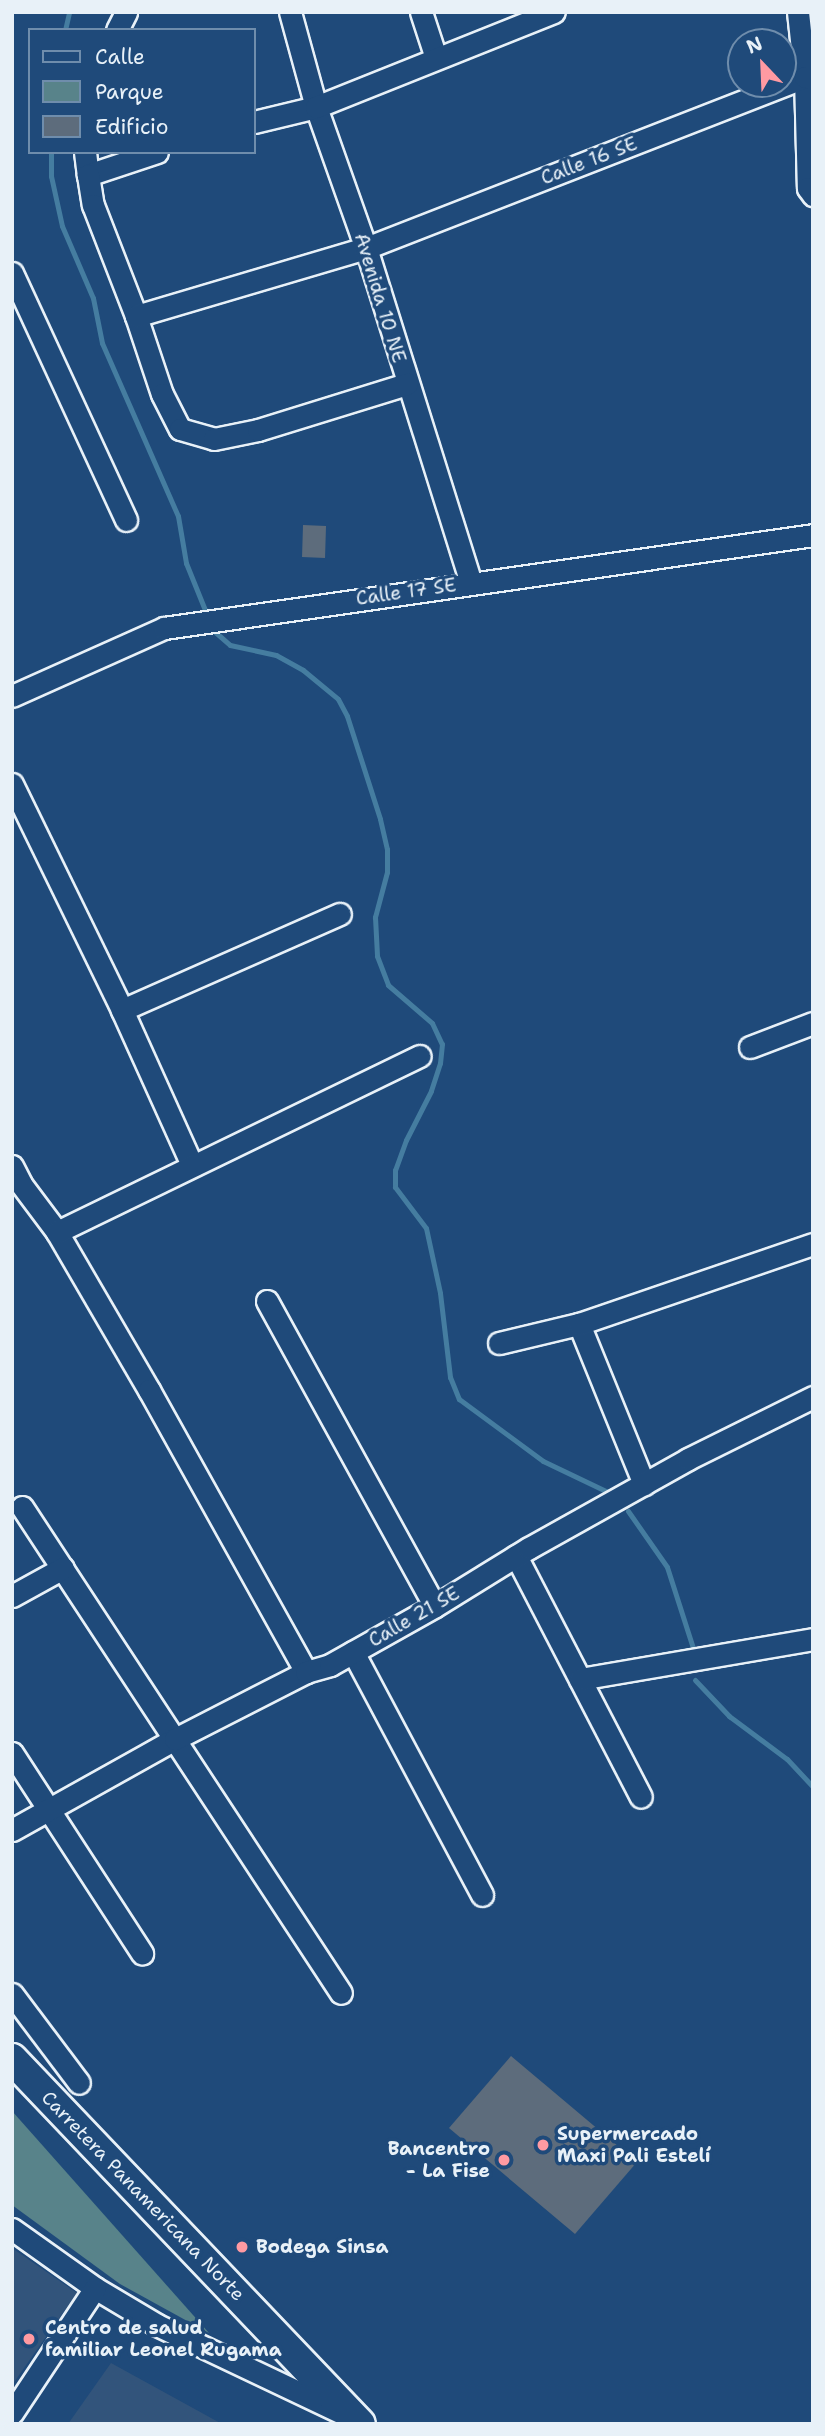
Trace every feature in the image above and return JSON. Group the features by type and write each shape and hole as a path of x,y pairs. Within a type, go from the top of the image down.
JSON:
{"highway":[{"name":"Carretera Panamericana Norte","path":"12,2059 358,2422"}],"street":[{"path":"118,28 126,12"},
{"name":"Avenida 10 NE","path":"290,12 316,107 366,248 471,583"},
{"path":"421,12 436,58"},
{"path":"256,122 316,107 554,12"},
{"path":"798,12 809,77 808,188 813,195"},
{"name":"Calle 16 SE","path":"136,316 366,248 809,77"},
{"path":"85,154 93,205 136,316 162,394 180,429 214,439 258,430 407,384"},
{"path":"88,175 152,154"},
{"path":"12,273 126,520"},
{"name":"Calle 17 SE","path":"12,696 164,628 813,535"},
{"path":"12,784 192,1165"},
{"path":"121,1010 340,914"},
{"path":"750,1048 813,1023"},
{"path":"57,1232 420,1056"},
{"path":"12,1166 21,1184 57,1232 149,1390 306,1672"},
{"path":"499,1343 579,1324 813,1244"},
{"path":"267,1301 435,1606"},
{"path":"579,1324 645,1484"},
{"name":"Calle 21 SE","path":"12,1830 176,1739 306,1672 330,1665 645,1484 813,1397"},
{"path":"22,1507 341,1993"},
{"path":"516,1556 640,1797"},
{"path":"12,1596 63,1568"},
{"path":"580,1679 813,1639"},
{"path":"353,1652 482,1895"},
{"path":"12,1753 142,1953"},
{"path":"12,1994 79,2083"},
{"path":"12,2229 95,2288 157,2325 358,2422"},
{"path":"12,2413 95,2288"}],"shaded area":[{"name":"Centro de salud familiar Leonel Rugama","path":"12,2248 77,2293 12,2385"},
{"path":"111,2363 222,2424 68,2424"}],"green space":[{"path":"12,2111 209,2333 120,2284 12,2205"}],"building":[{"path":"303,525 326,526 325,558 302,557"},
{"name":"Supermercado Maxi Pali Estelí","path":"511,2056 637,2162 575,2234 449,2128"}],"waterway":[{"path":"65,28 69,12"},
{"path":"51,154 51,176 62,226 93,298 102,343 178,516 186,563 205,610"},
{"path":"214,631 230,645 276,655 303,670 338,699 347,716 380,819 387,849 387,872 375,917 377,956 388,985 432,1023 442,1044 440,1063 431,1091 406,1140 395,1170 395,1187 426,1228 440,1293 450,1377 459,1399 543,1461 612,1494"},
{"path":"628,1511 667,1567 693,1648"},
{"path":"695,1680 729,1716 787,1759 813,1787"}],"place":[{"name":"Supermercado Maxi Pali Estelí","path":"543,2145"},
{"name":"Bancentro - La Fise","path":"504,2160"},
{"name":"Bodega Sinsa","path":"242,2247"},
{"name":"Centro de salud familiar Leonel Rugama","path":"29,2339"}]}
